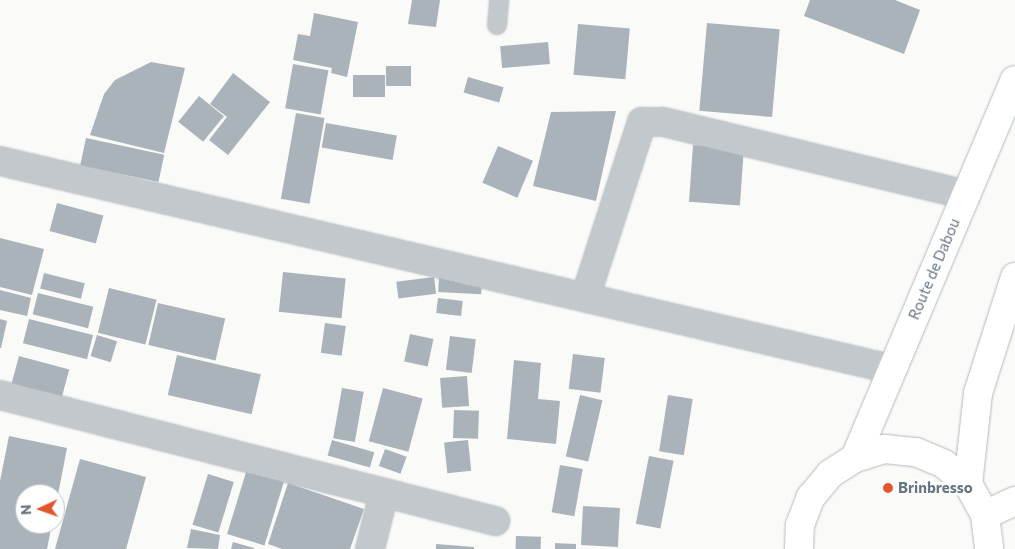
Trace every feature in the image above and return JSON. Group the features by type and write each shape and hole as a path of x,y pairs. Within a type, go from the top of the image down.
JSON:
{"main road":[{"name":"Route de Dabou","path":"855,458 891,369 1015,80"},
{"path":"968,484 978,393 1015,279"},
{"path":"799,549 800,525 811,497 830,474 855,458 885,450 916,452 944,464 968,484 985,515 989,549"},
{"path":"985,515 1015,500"}],"street":[{"path":"586,295 642,122 663,122 966,195"},
{"path":"0,161 586,295 891,369"},
{"path":"0,395 495,521"},
{"path":"370,549 384,492"}],"lane":[{"path":"497,25 499,0"}],"building":[{"path":"412,0 440,0 436,27 408,24"},
{"path":"810,0 895,0 920,10 904,54 804,16"},
{"path":"314,13 358,22 347,77 331,73 332,68 293,60 298,34 310,36"},
{"path":"707,23 780,29 772,117 699,111"},
{"path":"578,24 630,29 625,79 574,75"},
{"path":"548,42 550,64 502,68 500,46"},
{"path":"151,62 185,68 164,153 90,135 104,94 115,80"},
{"path":"293,64 328,70 321,115 285,108"},
{"path":"386,66 411,66 411,86 386,86"},
{"path":"233,73 270,102 228,155 209,140 227,117 210,104"},
{"path":"353,75 385,75 385,97 353,97"},
{"path":"468,77 504,87 499,103 464,92"},
{"path":"199,96 224,116 203,142 178,122"},
{"path":"616,111 596,201 533,186 551,112"},
{"path":"296,113 325,118 309,204 281,199"},
{"path":"326,123 397,136 393,160 322,148"},
{"path":"86,138 164,155 158,182 80,165"},
{"path":"693,145 744,149 740,205 689,202"},
{"path":"498,146 533,161 517,198 482,183"},
{"path":"57,203 103,215 96,243 49,231"},
{"path":"0,238 44,249 32,295 0,287"},
{"path":"283,272 346,279 341,318 279,312"},
{"path":"44,273 85,283 81,299 40,289"},
{"path":"434,277 436,294 398,299 396,282"},
{"path":"439,277 482,279 481,294 438,292"},
{"path":"109,288 157,300 145,344 98,333"},
{"path":"0,290 31,298 27,316 0,310"},
{"path":"38,293 93,307 88,328 33,314"},
{"path":"438,298 463,301 461,316 436,313"},
{"path":"158,303 225,319 216,360 148,345"},
{"path":"0,319 7,321 1,348 0,348"},
{"path":"29,319 93,335 87,359 23,343"},
{"path":"325,323 346,326 342,356 321,353"},
{"path":"410,334 433,339 428,366 404,361"},
{"path":"97,335 117,341 111,362 91,356"},
{"path":"450,336 476,339 472,373 446,370"},
{"path":"573,354 605,358 600,393 569,389"},
{"path":"177,355 261,374 252,414 168,395"},
{"path":"19,356 69,369 60,404 10,391"},
{"path":"514,360 541,363 538,399 560,401 556,444 507,439"},
{"path":"467,376 469,406 442,408 440,378"},
{"path":"342,388 364,392 355,442 333,438"},
{"path":"383,388 423,399 408,452 369,441"},
{"path":"580,395 602,400 588,462 566,456"},
{"path":"668,395 693,399 684,455 659,451"},
{"path":"454,410 479,411 478,439 453,438"},
{"path":"9,436 67,448 60,484 15,484 15,534 50,534 47,549 0,549 0,481"},
{"path":"332,440 374,452 370,468 328,455"},
{"path":"468,440 471,471 447,473 444,443"},
{"path":"385,449 407,457 400,474 379,466"},
{"path":"649,456 674,461 660,529 636,524"},
{"path":"80,459 146,477 126,549 55,549 59,534 65,534 65,513"},
{"path":"560,465 583,469 574,516 552,512"},
{"path":"247,469 284,480 264,545 227,534"},
{"path":"208,474 234,482 218,533 193,525"},
{"path":"288,483 364,509 350,549 282,549 268,544"},
{"path":"583,506 620,508 618,547 581,545"},
{"path":"191,529 220,535 218,549 187,548"},
{"path":"516,536 541,537 541,549 516,549"},
{"path":"233,542 254,548 254,549 231,549"},
{"path":"555,543 576,544 576,549 555,549"},
{"path":"436,544 474,547 474,549 436,549"}],"place":[{"name":"Brinbresso","path":"888,488"}]}
